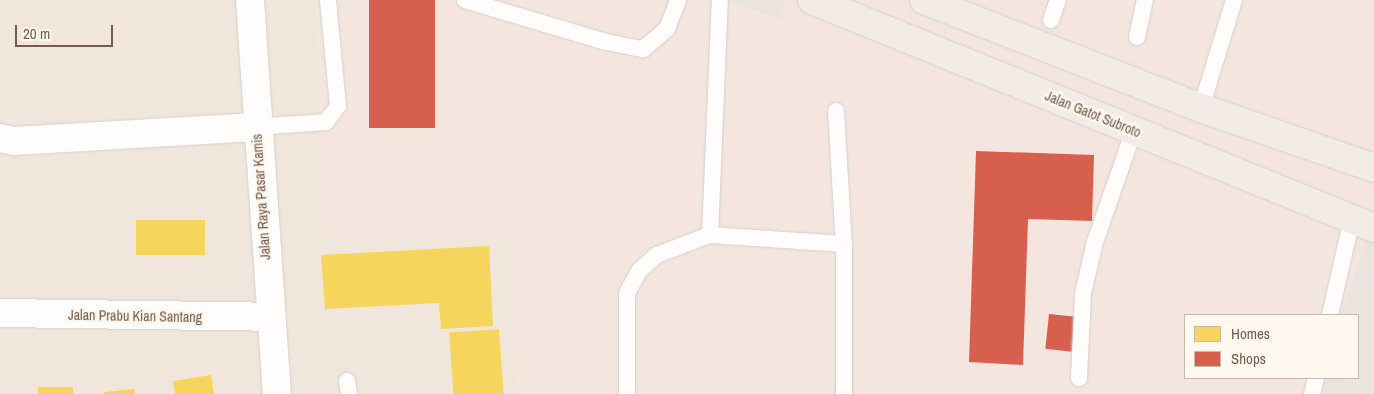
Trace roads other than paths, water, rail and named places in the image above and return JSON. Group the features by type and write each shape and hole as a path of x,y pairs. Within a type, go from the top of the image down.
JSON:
{"highway":[{"name":"Jalan Gatot Subroto","path":"812,0 1363,224"},
{"path":"924,0 1201,108 1374,168"}],"main road":[{"name":"Jalan Raya Pasar Kamis","path":"250,0 256,127 277,394"},
{"path":"0,138 14,141 256,127"},
{"name":"Jalan Prabu Kian Santang","path":"0,313 271,317"}],"lane":[{"path":"256,127 326,122 338,106 328,0"},
{"path":"465,0 606,42 643,49 667,29 678,0"},
{"path":"710,235 720,0"},
{"path":"1051,20 1058,0"},
{"path":"1137,37 1146,0"},
{"path":"1201,108 1234,0"},
{"path":"836,111 844,244 844,394"},
{"path":"1079,378 1083,293 1095,242 1134,130"},
{"path":"1330,314 1363,224"},
{"path":"628,394 627,292 639,271 657,255 710,235 844,244"},
{"path":"1312,394 1316,379"}]}
